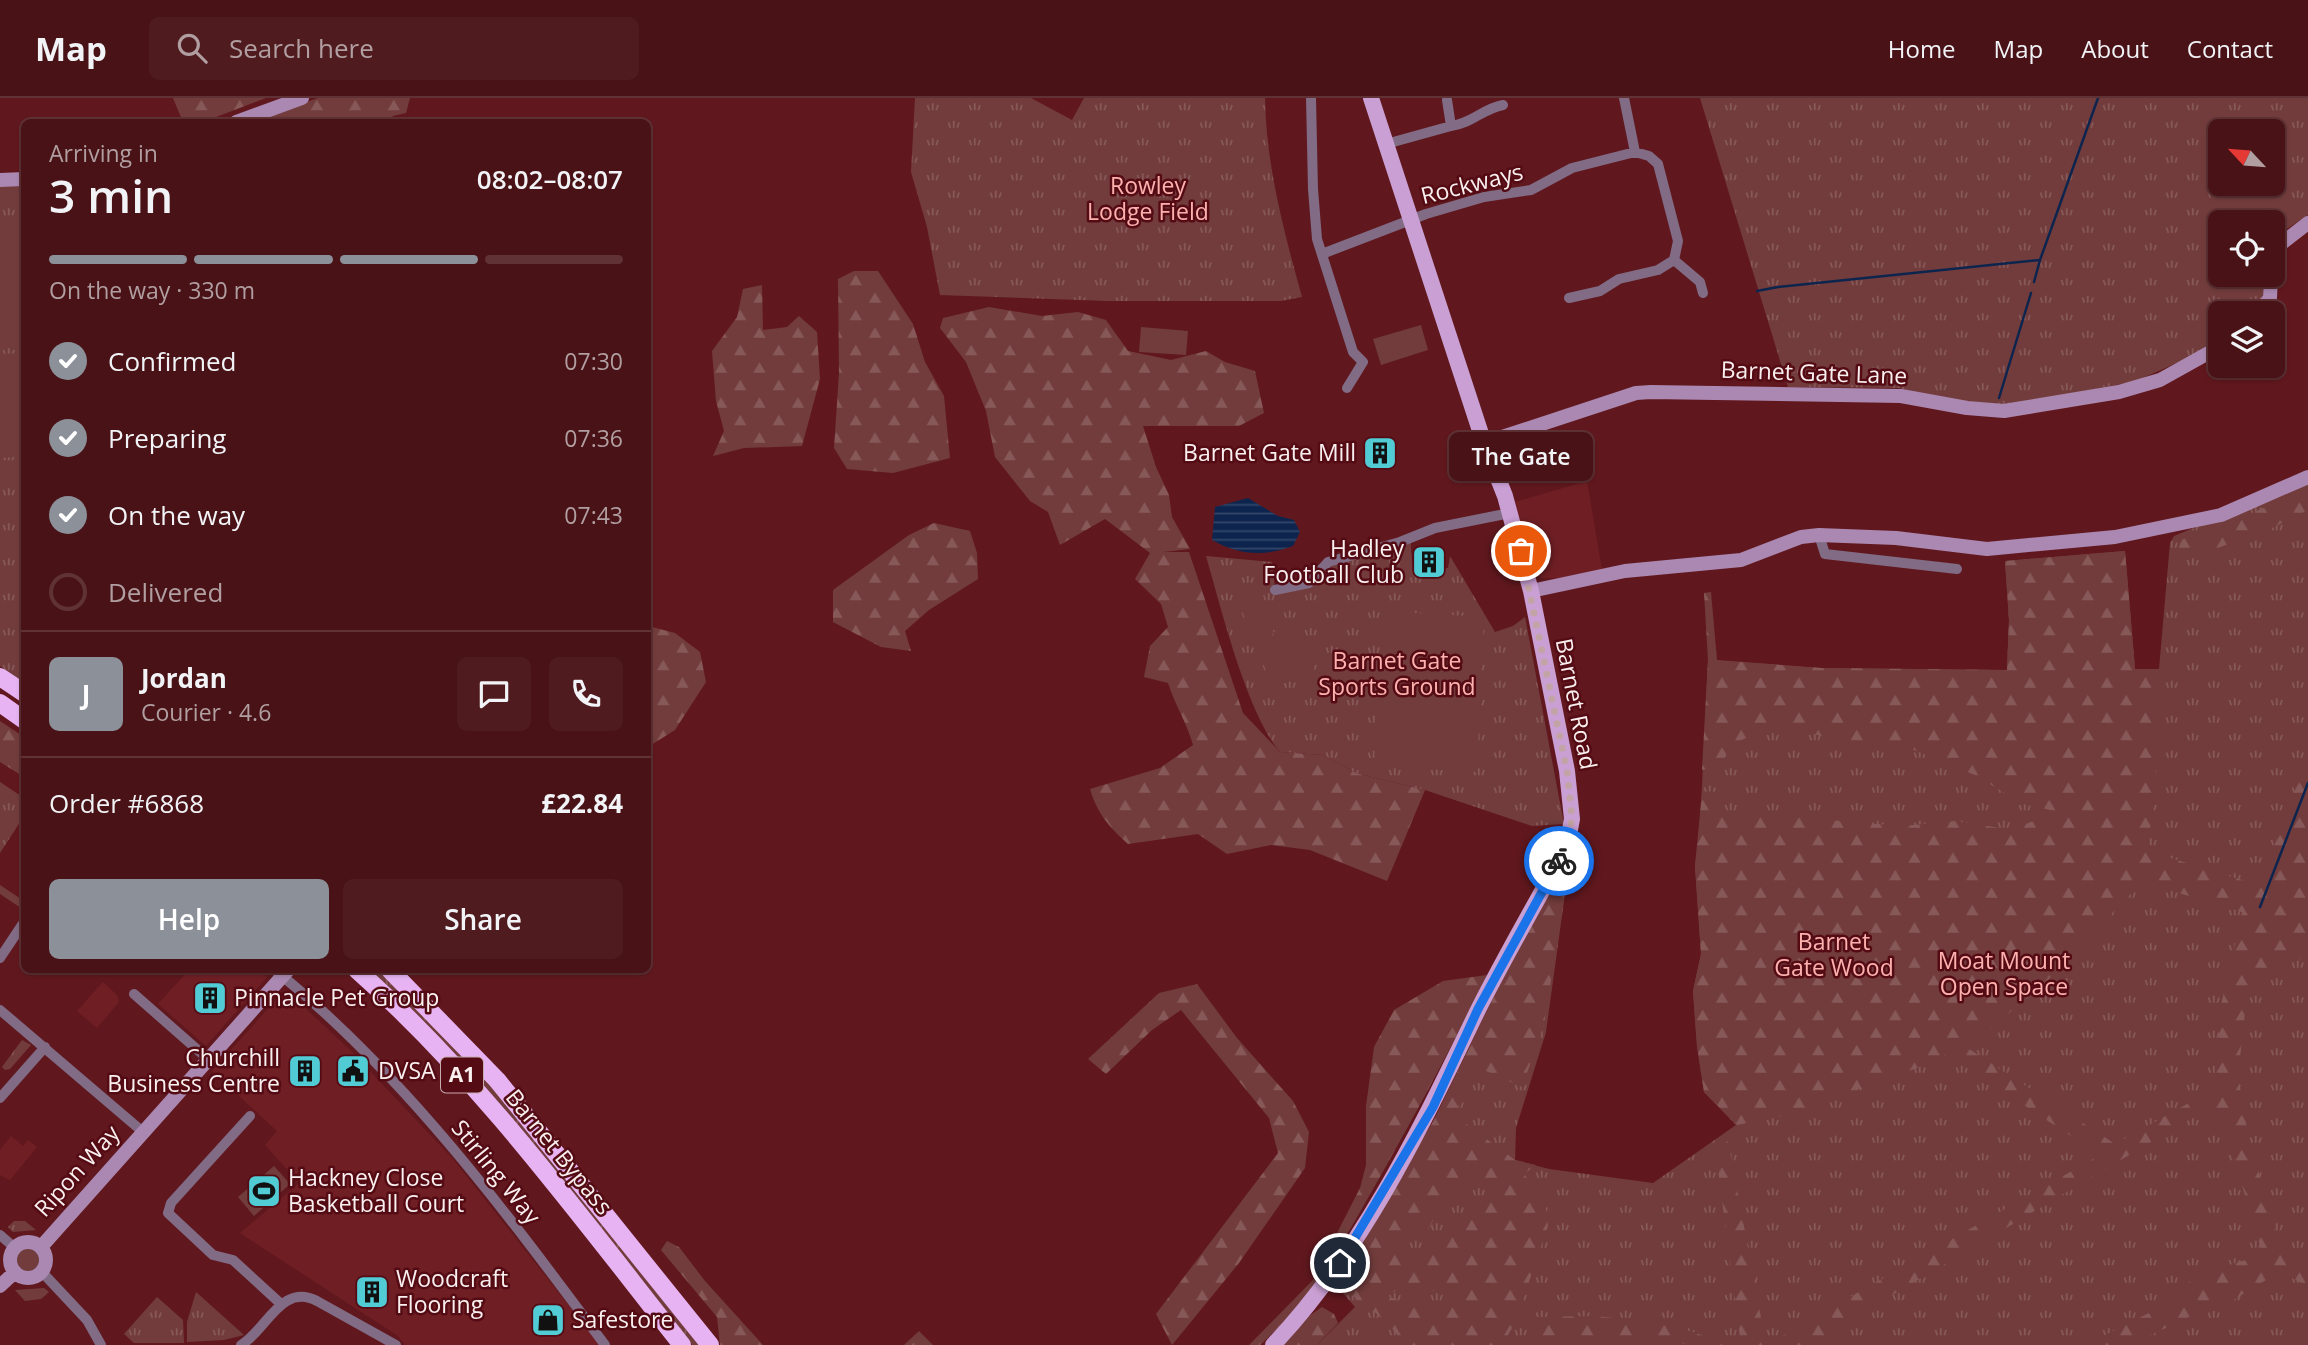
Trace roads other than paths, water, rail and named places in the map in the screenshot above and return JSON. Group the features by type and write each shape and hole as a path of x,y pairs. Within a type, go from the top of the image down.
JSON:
{"highway":[{"path":"0,677 21,691"},
{"path":"0,703 21,718"},
{"name":"Barnet Bypass","path":"360,973 447,1059 507,1126 682,1345"},
{"name":"Barnet Bypass","path":"393,973 505,1090 710,1345"}],"main road":[{"name":"Barnet Road","path":"1273,1345 1327,1284 1413,1142 1478,1009 1568,840 1572,819 1567,771 1531,591 1510,513 1484,443 1371,98"}],"street":[{"path":"244,119 302,98"},
{"path":"1311,98 1312,190 1322,254 1353,352 1363,362 1347,388"},
{"path":"1569,298 1600,290 1619,279 1658,270 1674,260 1678,241 1658,164 1649,156 1635,152 1624,98"},
{"path":"1447,100 1451,126"},
{"path":"1386,144 1470,123 1488,107 1503,105"},
{"name":"Rockways","path":"1322,254 1411,220 1484,197 1531,190 1572,168 1635,152"},
{"path":"0,180 21,179"},
{"path":"2285,241 2308,223"},
{"path":"1674,260 1700,282 1703,293"},
{"path":"1580,282 1584,294"},
{"name":"Barnet Gate Lane","path":"1484,443 1636,393 1651,392 1877,394 2004,411 2119,393 2160,380 2208,353"},
{"path":"1531,591 1625,571 1741,559 1801,537 1819,535 1896,538 1987,549 2086,541 2206,520 2308,477"},
{"path":"1275,590 1308,583 1328,562 1400,542 1435,528 1510,513"},
{"path":"1819,535 1825,554 1957,569"},
{"path":"0,958 21,926"},
{"name":"Ripon Way","path":"41,1247 208,1059 280,973"},
{"name":"Stirling Way","path":"284,973 438,1130 507,1214 605,1345"},
{"path":"134,994 208,1059"},
{"path":"0,1010 143,1132"},
{"path":"0,1098 45,1047"},
{"path":"250,1116 171,1203 168,1213 213,1255 233,1260 281,1304"},
{"path":"0,1235 15,1248 10,1263 15,1272 32,1278 42,1272 87,1320 102,1345"},
{"name":"Ripon Way","path":"15,1248 25,1242 41,1247 46,1256 42,1272"},
{"path":"0,1286 15,1272"},
{"path":"241,1345 281,1304 296,1297 311,1298 396,1345"}],"water":[{"path":"1248,498 1278,516 1294,520 1300,532 1293,546 1272,552 1252,553 1232,549 1212,540 1215,507"}],"waterway":[{"path":"1757,291 2040,260 2098,98"},
{"path":"2034,282 2040,260"},
{"path":"1999,398 2031,293"},
{"path":"2260,907 2308,783"}],"place":[{"name":"Barnet Gate Mill","path":"1380,453"},
{"name":"The Gate","path":"1521,551"},
{"name":"Hadley Football Club","path":"1429,562"},
{"name":"Pinnacle Pet Group","path":"210,998"},
{"name":"Churchill Business Centre","path":"305,1071"},
{"name":"DVSA","path":"353,1071"},
{"name":"Hackney Close Basketball Court","path":"264,1191"},
{"name":"Woodcraft Flooring","path":"372,1292"},
{"name":"Safestore","path":"548,1320"}],"park label":[{"name":"Rowley Lodge Field","path":"1148,199"},
{"name":"Barnet Gate Sports Ground","path":"1397,674"},
{"name":"Barnet Gate Wood","path":"1834,955"},
{"name":"Moat Mount Open Space","path":"2004,974"}]}
